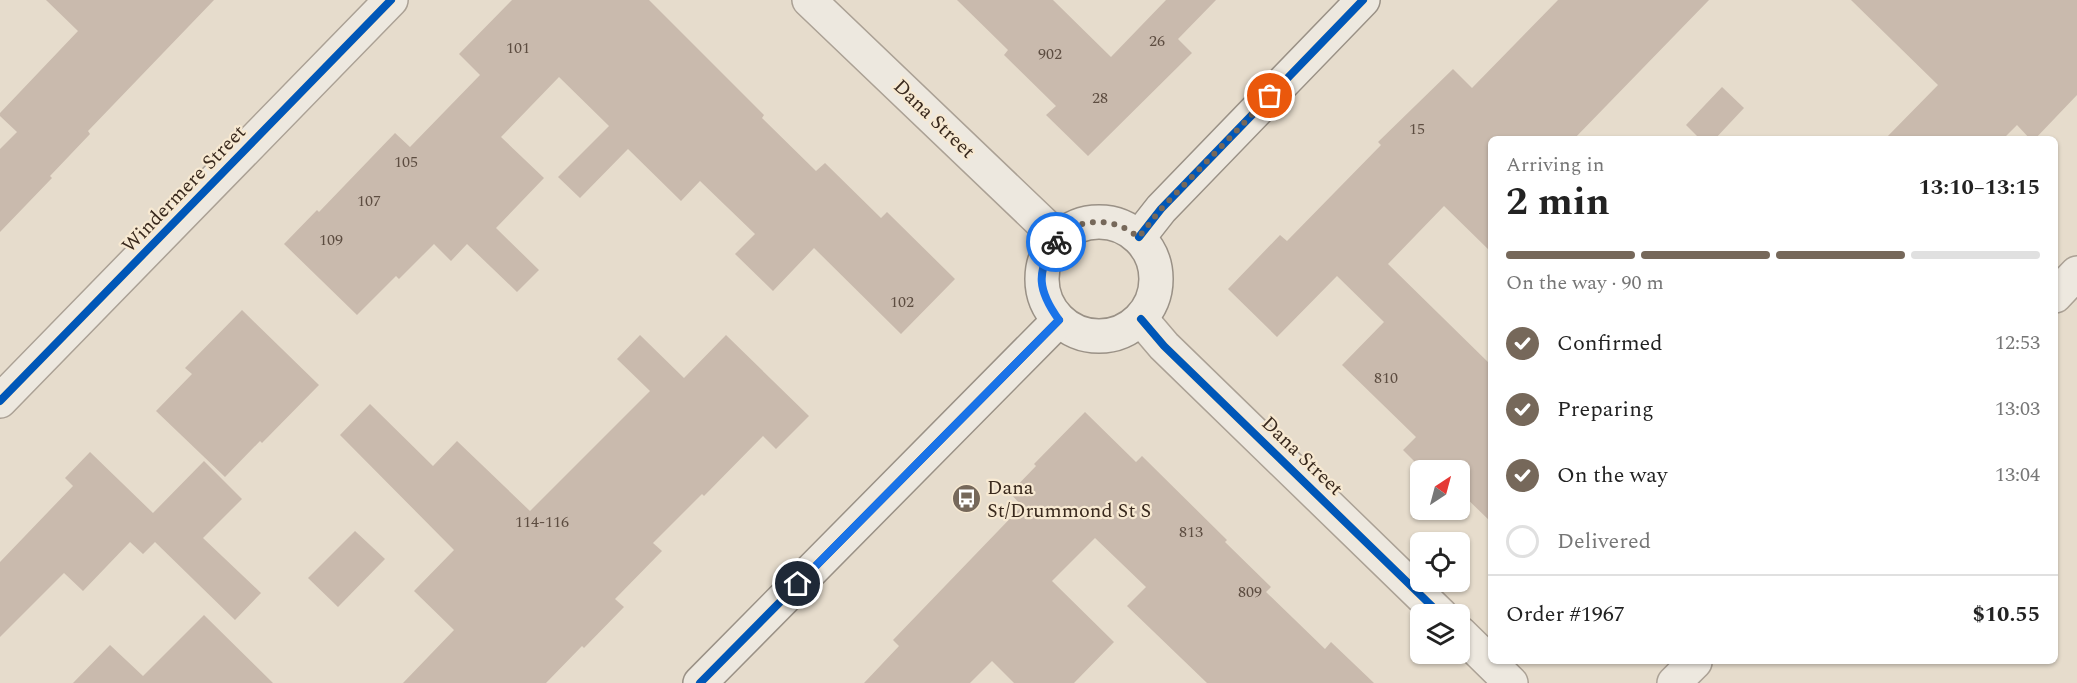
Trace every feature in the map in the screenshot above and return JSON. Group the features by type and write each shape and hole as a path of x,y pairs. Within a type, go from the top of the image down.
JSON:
{"street":[{"name":"Windermere Street","path":"0,401 391,0"},
{"name":"Dana Street","path":"809,0 1058,238"},
{"path":"1139,237 1161,209 1364,0"},
{"path":"1098,221 1120,225 1139,237 1150,251 1156,268 1157,287 1152,304 1141,319 1126,330 1109,336 1091,336 1074,331 1059,320 1046,302 1041,280 1045,257 1058,238 1076,226 1098,221"},
{"path":"2058,293 2077,273"},
{"name":"Dana Street","path":"1141,319 1164,346 1430,604"},
{"path":"700,683 1059,320"},
{"path":"1470,643 1488,660"},
{"path":"1492,664 1511,683"},
{"path":"1674,683 1693,664"}],"building":[{"path":"46,0 214,0 88,131 90,134 50,176 52,178 0,232 0,149 17,132 0,116 0,113 78,31"},
{"path":"512,0 649,0 764,115 762,118 816,171 825,163 881,218 887,212 955,279 901,334 814,248 773,291 735,254 755,234 700,181 681,201 628,149 580,198 558,177 609,126 559,77 501,137 544,178 496,228 539,270 517,292 467,244 451,261 434,244 399,279 396,276 357,315 284,244 317,210 319,212 395,133 410,147 480,75 459,54"},
{"path":"957,0 1053,0 1111,57 1166,0 1216,0 1178,39 1192,53 1088,156 1046,115 1056,106 1004,55 1008,50"},
{"path":"1558,0 1709,0 1577,136 1488,136 1488,249 1444,206 1388,264 1488,362 1488,519 1470,502 1470,460 1413,460 1403,450 1416,437 1342,365 1384,322 1337,276 1277,337 1228,289 1280,235 1287,241 1381,145 1378,142 1453,69 1472,88"},
{"path":"1851,0 2077,0 2077,95 2038,136 2027,136 2017,125 2006,136 1888,136 1938,85"},
{"path":"1722,87 1744,108 1718,136 1697,136 1686,125"},
{"path":"242,310 319,385 225,477 156,411 192,374 185,368"},
{"path":"640,335 684,378 726,335 809,416 776,449 763,436 704,496 702,494 653,543 662,551 615,599 624,607 546,683 403,683 454,630 414,591 454,550 340,435 370,404 433,466 457,441 530,511 650,391 617,359"},
{"path":"1085,412 1136,462 1142,456 1227,540 1225,542 1271,587 1266,592 1325,649 1331,642 1374,683 1207,683 1127,606 1146,587 1095,538 1052,581 1114,642 1074,683 1014,683 992,661 970,683 864,683 899,646 893,640 1022,506 1010,493 1036,466 1034,464"},
{"path":"90,452 153,513 204,461 242,499 203,538 261,593 235,620 155,542 143,554 130,542 83,591 64,573 0,637 0,562 73,486 65,478"},
{"path":"355,531 385,559 338,607 308,578"},
{"path":"204,615 273,683 73,683 110,645 143,676"}],"cycle path":[{"path":"0,401 391,0"},
{"path":"1139,237 1161,209 1363,0"},
{"path":"1141,319 1164,346 1430,604"},
{"path":"700,683 1059,320"}],"way so far":[{"path":"1056,242 1058,238 1076,226 1098,221 1120,225 1139,237 1161,209 1270,96"}],"place":[{"name":"Dana St/Drummond St S","path":"966,499"}],"route":[{"path":"798,584 1059,320 1046,302 1041,280 1045,257 1056,242"}]}
